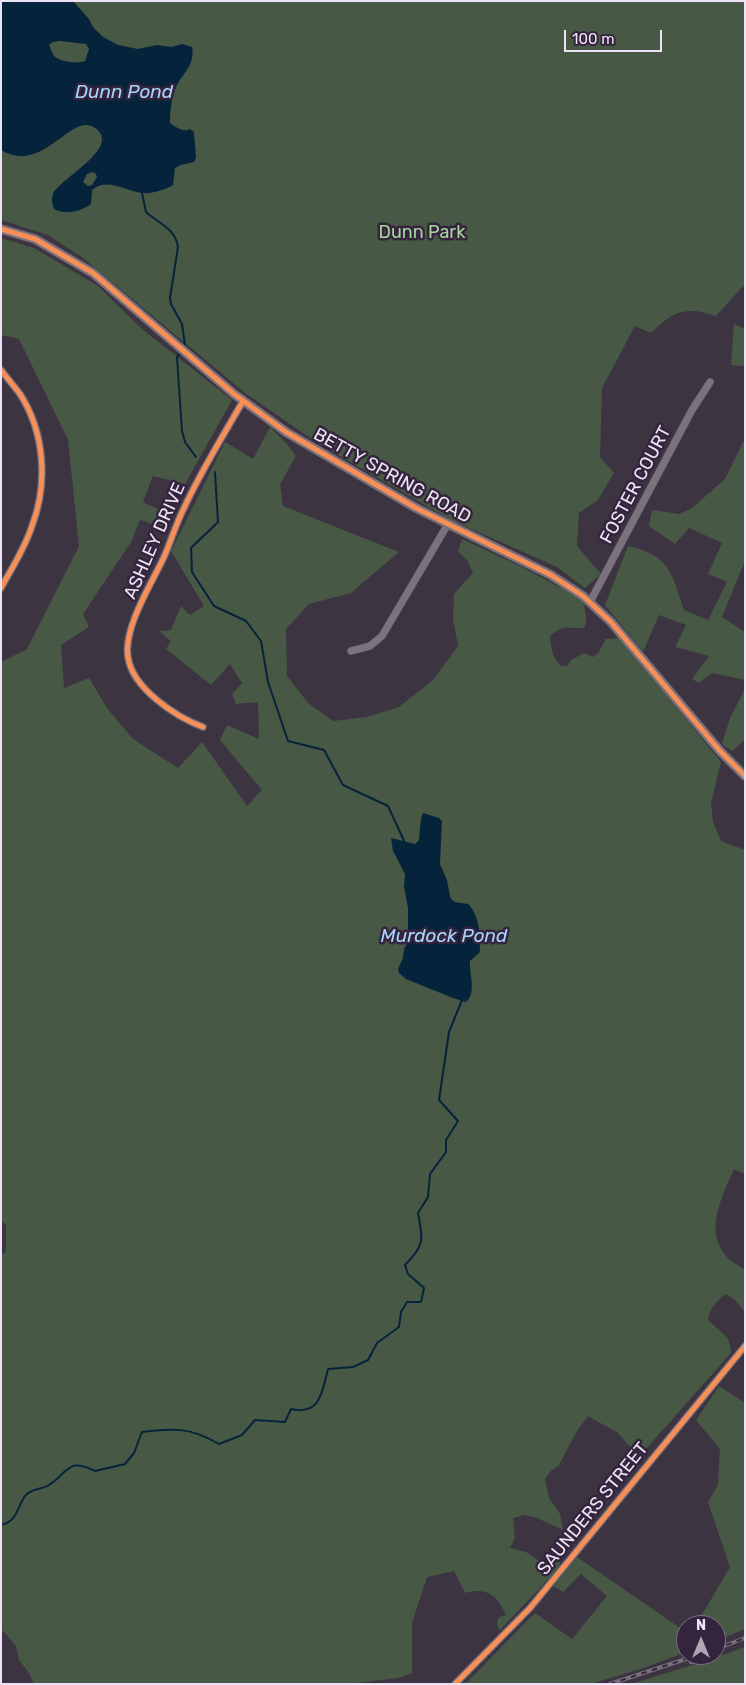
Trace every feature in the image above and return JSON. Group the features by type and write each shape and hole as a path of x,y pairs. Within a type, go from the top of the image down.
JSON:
{"street":[{"name":"BETTY SPRING ROAD","path":"1,229 35,239 84,268 243,401 274,424 318,452 448,524 551,575 590,602 617,629 720,750 745,776"},
{"path":"1,370 20,395 32,422 40,451 42,478 39,504 32,529 1,588"},
{"name":"FOSTER COURT","path":"590,602 692,410 710,382"},
{"name":"ASHLEY DRIVE","path":"203,727 188,722 146,689 130,665 127,649 134,622 164,557 183,509 201,473 243,401"},
{"path":"351,652 370,646 382,636 448,524"},
{"name":"SAUNDERS STREET","path":"455,1684 530,1608 745,1346"}],"green space":[{"name":"Dunn Park","path":"1,1 745,1 745,286 716,316 696,311 680,312 666,320 651,333 635,326 602,388 600,457 614,473 598,500 579,513 577,546 601,574 585,588 557,567 451,520 319,444 245,393 83,258 48,235 1,220"},
{"path":"1,238 34,248 98,286 142,329 232,400 185,484 153,476 143,502 171,515 166,528 140,520 131,542 83,614 89,627 61,645 64,688 89,678 107,708 133,739 178,768 202,742 247,806 262,790 220,740 227,725 259,739 258,702 236,704 232,694 242,683 230,664 211,685 166,649 171,641 159,631 171,630 181,606 190,615 204,606 171,551 225,442 253,459 270,427 296,456 280,484 283,506 399,552 351,593 309,604 286,629 287,676 308,703 333,721 367,717 399,707 433,680 458,646 453,619 454,594 473,573 467,560 458,552 462,539 522,567 583,600 586,618 584,628 563,628 550,636 553,652 558,663 561,666 567,666 571,660 584,653 593,657 598,653 606,639 620,638 721,762 711,803 713,822 721,841 745,850 745,1174 734,1169 720,1202 716,1226 721,1248 730,1260 745,1270 745,1312 735,1300 726,1294 714,1305 708,1319 727,1337 731,1353 645,1450 632,1449 618,1433 588,1416 577,1431 559,1465 545,1479 549,1498 560,1514 563,1530 537,1518 525,1515 513,1518 515,1538 510,1548 526,1552 542,1563 549,1562 550,1557 554,1555 560,1557 560,1567 499,1631 497,1621 499,1617 506,1615 499,1602 490,1594 479,1591 465,1593 454,1571 427,1577 412,1623 412,1673 399,1678 346,1684 34,1684 29,1673 19,1660 16,1646 1,1629 1,1256 6,1251 6,1225 1,1221 1,662 27,649 79,546 68,440 19,339 1,335"},
{"path":"734,324 745,329 745,366 731,365"},
{"path":"743,442 745,442 745,561 722,617 745,632 745,680 712,673 699,683 692,679 709,656 675,647 686,625 659,615 643,652 605,605 628,546 653,555 661,561 672,576 684,610 708,620 727,582 708,574 722,543 689,528 675,544 649,526 652,510 679,514 692,508 725,479"},
{"path":"745,689 745,739 732,751 722,744 730,718"},
{"path":"719,1386 745,1403 745,1629 726,1637 726,1615 702,1615 730,1567 708,1502 718,1485 720,1449 696,1420"},
{"path":"577,1557 676,1625 676,1656 641,1669 590,1684 465,1684 535,1613 572,1639 607,1596 581,1574 563,1592 552,1585"},
{"path":"745,1647 745,1684 631,1684 692,1665 726,1665 726,1654"}],"water":[{"name":"Dunn Pond","path":"1,1 73,1 103,37 118,45 138,49 157,45 171,47 182,44 192,47 191,62 174,92 170,123 180,129 190,129 194,132 196,158 194,162 175,168 173,185 170,187 146,193 110,185 98,186 92,190 91,204 78,211 63,212 54,209 52,202 53,194 96,153 101,144 101,136 95,128 86,125 76,128 43,150 30,155 16,156 1,150","holes":["60,41 86,44 89,49 85,61 70,62 55,57 49,45","92,172 97,177 92,185 88,186 83,182 87,174"]},
{"name":"Murdock Pond","path":"423,813 439,818 442,821 440,864 447,880 450,896 455,902 468,904 477,920 480,952 470,961 472,988 466,1002 406,979 399,973 398,969 408,942 408,908 404,887 405,874 393,851 391,838 415,844 419,840"}],"waterway":[{"path":"142,193 146,212 166,227 177,241 178,247 170,298 171,304 182,324 185,345"},
{"path":"180,353 177,357 182,431 185,442 196,457"},
{"path":"215,472 218,522 191,548 192,572 214,606 246,621 261,641 268,682 288,741 324,750 343,785 388,806 405,843"},
{"path":"1,1525 14,1517 27,1493 49,1485 73,1466 79,1465 95,1471 125,1464 134,1453 142,1432 181,1430 199,1434 219,1444 242,1435 255,1420 285,1422 291,1409 309,1409 314,1405 322,1393 328,1369 353,1367 368,1360 377,1343 399,1327 401,1312 407,1302 421,1302 424,1288 408,1274 405,1265 416,1252 421,1242 418,1213 428,1197 430,1174 446,1152 446,1140 458,1121 439,1100 449,1032 462,1000"}],"railway":[{"path":"726,1645 745,1638"},
{"path":"610,1684 676,1662"}],"cycle path":[{"path":"1,229 35,239 93,273 234,394 286,432 416,508 551,575 583,596 611,622 720,751 745,776"},
{"path":"1,370 20,394 35,425 39,442 42,476 37,510 29,534 1,588"},
{"path":"203,727 168,709 146,690 131,668 128,657 128,645 134,619 164,557 181,514 205,467 243,401"},
{"path":"455,1684 530,1608 745,1346"}]}
